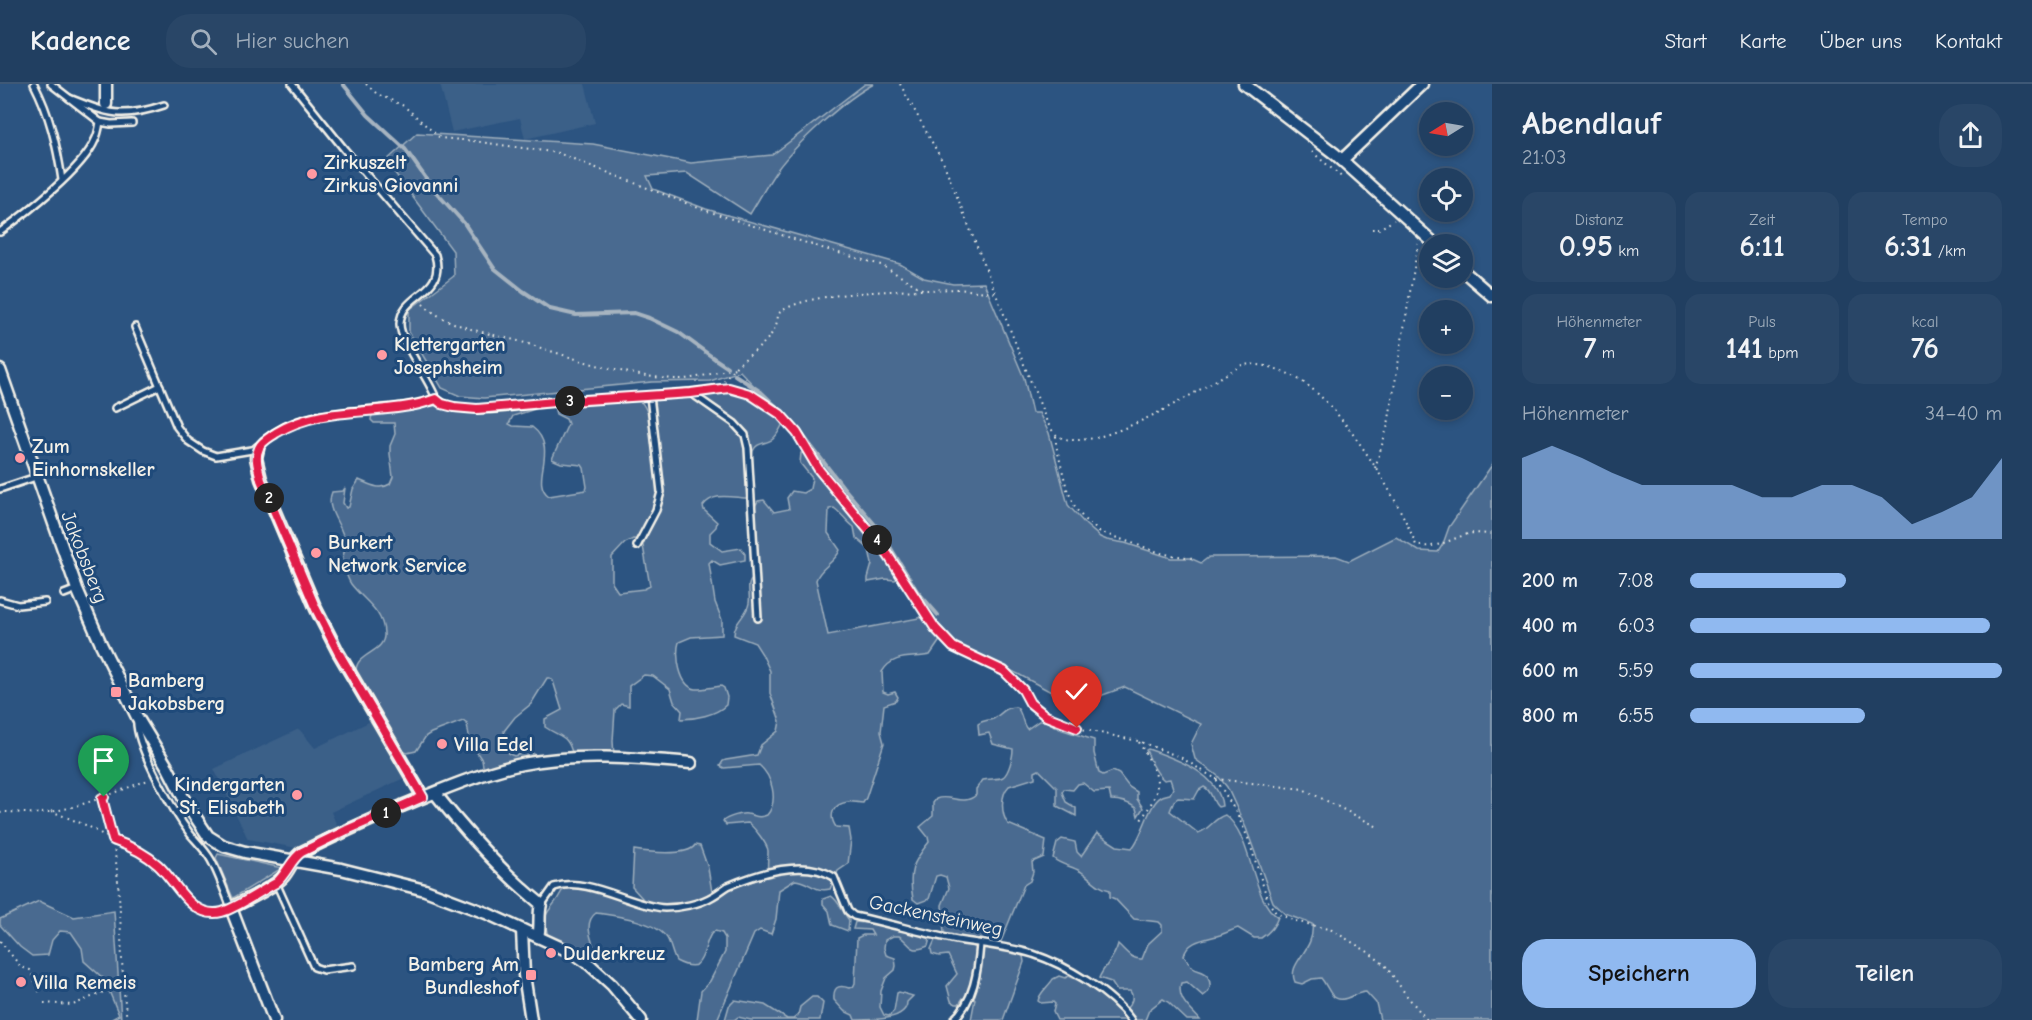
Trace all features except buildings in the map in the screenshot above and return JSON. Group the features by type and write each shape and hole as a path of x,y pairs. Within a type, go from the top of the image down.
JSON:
{"street":[{"path":"106,84 106,104"},
{"path":"1244,84 1342,160 1419,235"},
{"path":"1342,160 1422,84"},
{"path":"1473,280 1492,296"},
{"name":"Jakobsberg","path":"0,370 77,590 121,688 208,836 224,846 245,852 294,859 424,890 486,913 573,953 590,964 612,985 641,1020"},
{"path":"258,450 256,458 261,480 316,609 338,652 423,797"},
{"path":"274,1020 231,908 276,883 302,852 423,797 498,770 569,758 627,758 691,763"},
{"path":"435,793 525,891 542,904 538,937"},
{"path":"522,930 524,975 531,1020"}],"lane":[{"path":"34,84 43,101 54,135 62,180"},
{"path":"51,84 100,122 132,123"},
{"path":"292,84 435,255 438,264 436,278 430,287 403,312 401,329 436,399 442,404 477,409 718,389"},
{"path":"69,98 104,112 119,114 165,105"},
{"path":"0,232 62,180 95,141 100,122"},
{"path":"135,327 177,427 188,441 216,456 258,450 264,440 301,421 336,413 415,405 436,399"},
{"path":"115,408 160,386"},
{"path":"691,393 734,423 745,435 748,448 758,618"},
{"path":"637,546 656,510 661,492 650,396"},
{"path":"0,489 36,477"},
{"path":"64,594 77,590"},
{"path":"0,600 18,605 45,602"},
{"path":"137,717 136,726 141,743 156,776 183,823 210,858 231,908"},
{"name":"Gackensteinweg","path":"542,904 554,887 573,884 655,906 679,907 706,900 730,886 754,877 807,867 834,877 848,911 854,916 1033,954 1052,962 1101,991 1131,1020"},
{"path":"276,883 314,967 324,970 353,966"},
{"path":"952,1020 967,1003 980,965 980,944"}],"path":[{"path":"366,84 377,94 404,106 440,138 558,153 701,209 881,265 924,290"},
{"path":"900,84 944,164 1047,422 1056,436 1056,445 1067,489 1076,509 1100,532 1164,554 1193,558"},
{"path":"1308,149 1351,185"},
{"path":"1372,229 1379,229 1394,220"},
{"path":"1375,468 1388,425 1419,241"},
{"path":"718,389 736,368 769,339 777,323 778,314 786,306 853,293 958,289 996,293"},
{"path":"420,295 423,303 434,315 471,329 631,373 678,380 736,368"},
{"path":"1056,436 1068,440 1091,440 1126,428 1242,365 1272,367 1292,375 1312,388 1357,440 1408,522 1416,545 1426,548 1446,543 1469,533 1492,534"},
{"path":"718,389 729,388 750,394 771,406 787,421 797,433 819,470 884,549 935,628 953,647 1004,671 1023,690 1030,703 1046,716 1077,728 1138,741 1180,757 1215,779 1236,812 1248,838 1268,901 1276,913 1295,921 1332,930 1385,965 1426,1020"},
{"path":"1138,741 1159,783 1154,801 1141,820"},
{"path":"0,813 51,811 102,798 149,779"},
{"path":"1215,779 1303,789 1378,827"},
{"path":"102,798 113,840 118,882 122,984 127,1020"},
{"path":"51,811 132,847 158,865 187,900 201,910 211,913 231,908"},
{"path":"0,941 21,968 30,970 39,992"},
{"path":"44,1003 73,1005 122,984"}],"shaded area":[{"path":"440,84 585,84 595,123 525,139 520,118 452,132"},
{"path":"865,84 874,84 836,111 786,159 773,175 750,214 687,173 647,176 653,189 706,209 900,264 924,278 953,284 984,283 1024,378 1032,413 1039,413 1049,433 1068,505 1100,537 1171,558 1190,558 1201,563 1209,557 1336,556 1349,561 1396,537 1419,551 1438,552 1449,527 1492,465 1492,1020 1380,1020 1376,1003 1366,992 1340,999 1332,995 1321,978 1302,984 1295,982 1294,968 1310,942 1312,924 1285,914 1273,902 1246,828 1227,787 1218,776 1195,759 1191,744 1201,724 1125,687 1075,705 1018,674 954,644 938,628 882,543 817,464 795,429 740,371 710,381 652,382 484,398 460,396 442,388 409,332 409,310 454,276 453,251 386,161 417,133 593,144 691,163 772,155"},
{"path":"724,391 741,393 765,404 783,423 771,441 754,448 751,463 753,498 720,497 708,501 703,506 704,510 717,522 716,527 710,533 710,542 722,551 741,548 745,554 745,560 720,565 712,560 709,563 715,602 722,620 722,635 691,637 679,642 678,662 682,676 690,687 696,689 721,686 724,688 727,697 726,705 705,716 681,719 682,711 674,702 670,689 653,676 644,675 629,686 629,706 621,704 615,710 614,756 573,756 566,740 545,727 545,719 562,710 553,681 547,678 531,704 515,717 504,731 509,754 514,756 530,752 538,756 484,772 482,760 470,742 467,724 463,721 426,736 416,751 407,753 403,751 356,671 361,660 376,649 383,640 383,625 372,606 348,578 343,561 344,537 332,512 330,499 332,492 343,491 345,488 343,503 346,508 349,507 353,489 359,480 378,487 390,484 393,477 390,446 395,434 394,423 374,423 371,420 372,414 425,406 454,409 537,405 538,408 513,416 509,424 532,427 540,436 545,455 542,473 543,490 549,496 586,490 587,487 582,465 561,463 552,459 568,424 566,419 556,414 554,407 640,401 649,417 655,444 659,493 651,516 652,519 656,519 662,501 663,488 655,400","holes":["633,539 642,540 650,586 644,589 618,592 612,583 612,557 625,543"]},
{"path":"801,453 806,453 835,495 901,575 895,580 868,582 872,564 869,549 856,538 854,527 834,508 829,509 828,533 840,550 816,580 828,635 924,617 941,639 930,655 898,659 882,672 883,692 888,694 895,692 898,697 896,701 884,705 881,732 884,743 866,798 863,803 843,803 832,814 836,827 849,828 851,840 848,864 838,871 830,889 816,888 795,880 779,890 776,919 771,934 760,930 754,934 717,1020 697,1020 701,991 710,981 725,952 725,938 722,933 715,931 711,934 698,964 686,965 676,961 667,938 653,927 635,920 596,913 592,917 589,928 597,956 592,960 549,940 545,922 547,913 562,891 572,886 641,902 642,898 632,887 634,850 676,852 691,849 695,845 700,846 708,868 713,898 729,889 768,876 768,851 757,832 748,823 726,825 723,821 741,814 759,817 767,815 773,803 773,796 767,775 759,765 724,768 720,766 726,760 757,755 761,745 778,731 780,721 770,693 770,671 755,643 734,635 736,626 748,608 750,582 756,576 755,506 758,501 764,500 774,512 789,509 787,498 792,491 803,493 810,489 812,478 800,463"},
{"path":"1016,707 1027,729 1039,721 1046,721 1060,729 1094,740 1094,753 1099,773 1103,775 1113,771 1119,774 1129,787 1137,792 1137,799 1143,808 1138,816 1133,806 1111,800 1109,791 1094,792 1083,783 1078,784 1073,790 1064,789 1062,792 1066,802 1076,808 1076,816 1057,806 1057,788 1039,770 1035,772 1035,778 1009,786 1003,799 1006,820 1008,824 1046,840 1044,857 1032,862 1033,872 1030,881 1024,885 1000,944 944,934 942,905 949,888 946,877 936,876 929,899 918,903 913,899 911,875 915,862 929,842 920,827 933,816 933,803 936,799 966,800 976,795 976,789 983,780 1005,775 1013,749 993,744 989,733 979,735 978,724 993,719 1009,708"},
{"name":"Kindergarten St. Elisabeth","path":"373,720 404,778 331,812 338,828 297,848 248,839 214,769 299,729 315,748"},
{"path":"1146,750 1194,768 1213,784 1222,806 1218,807 1209,791 1204,787 1199,790 1194,799 1178,798 1174,801 1170,811 1198,833 1225,815 1234,824 1241,837 1262,897 1269,909 1278,917 1267,934 1261,938 1254,938 1238,928 1198,941 1189,947 1184,956 1195,969 1206,974 1210,981 1209,990 1203,996 1187,982 1181,983 1182,999 1200,1020 1187,1020 1163,999 1149,1010 1145,1020 1057,1020 1053,1012 1055,1004 1053,1002 1038,1001 1053,979 1059,976 1065,978 1069,976 1085,984 1099,993 1117,1010 1123,1012 1132,1000 1130,991 1117,991 1111,982 1099,978 1118,944 1132,957 1142,959 1148,944 1162,931 1162,925 1159,922 1134,919 1115,899 1110,897 1110,890 1098,885 1080,871 1053,858 1057,843 1062,839 1075,842 1077,852 1081,856 1097,833 1117,846 1132,848 1153,806 1162,796 1170,794 1173,788 1170,779 1164,780 1156,771"},
{"path":"218,854 282,868 233,898 216,858"},
{"path":"831,896 849,920 848,931 832,925 829,911 823,904 823,899"},
{"path":"39,901 74,917 114,911 121,1020 110,1020 119,1015 104,979 84,961 82,948 71,932 60,931 52,940 48,955 32,956 20,947 0,925 0,919"},
{"path":"855,922 878,924 930,938 928,946 917,949 911,947 899,936 885,940 886,955 895,958 896,966 886,978 881,991 880,1007 884,1015 889,1016 894,1011 897,993 913,996 907,1002 906,1008 896,1016 855,1020 853,1015 844,1011 834,1000 834,992 837,988 853,987 855,983 857,938 863,935 873,935 870,930 853,929"},
{"path":"935,940 1017,953 1023,956 1024,962 1003,1020 971,1020 975,999 963,998 959,1004 951,1001 947,986 957,974 948,955 932,954 931,949"},
{"path":"812,997 817,997 823,1003 820,1020 751,1020 738,1017 734,1020 725,1020 729,1006 735,1000 765,1005 787,1019 793,1019 798,1015 800,1007"}],"waterway":[{"path":"343,84 368,115 405,149 435,191 464,223 494,268 523,291 550,309 576,315 634,313 649,318 678,332 727,367"},
{"path":"735,375 761,392 793,423 881,532 917,591 938,615"}],"place":[{"name":"Zirkuszelt Zirkus Giovanni","path":"312,174"},
{"name":"Klettergarten Josephsheim","path":"382,355"},
{"name":"Zum Einhornskeller","path":"20,458"},
{"name":"Burkert Network Service","path":"316,553"},
{"name":"Bamberg Jakobsberg","path":"116,692"},
{"name":"Villa Edel","path":"442,744"},
{"name":"Kindergarten St. Elisabeth","path":"297,795"},
{"name":"Dulderkreuz","path":"551,953"},
{"name":"Bamberg Am Bundleshof","path":"531,975"},
{"name":"Villa Remeis","path":"21,982"}],"route":[{"path":"104,797 102,798 113,840 132,847 158,865 187,900 201,910 211,913 222,912 276,883 292,865 297,855 302,852 423,797 338,652 316,609 261,480 256,458 264,440 301,421 336,413 415,405 436,399 442,404 454,407 477,409 691,393 729,388 750,394 771,406 797,433 819,470 865,523 900,572 935,628 947,641 953,647 1004,671 1023,690 1030,703 1046,716 1077,728"}]}
